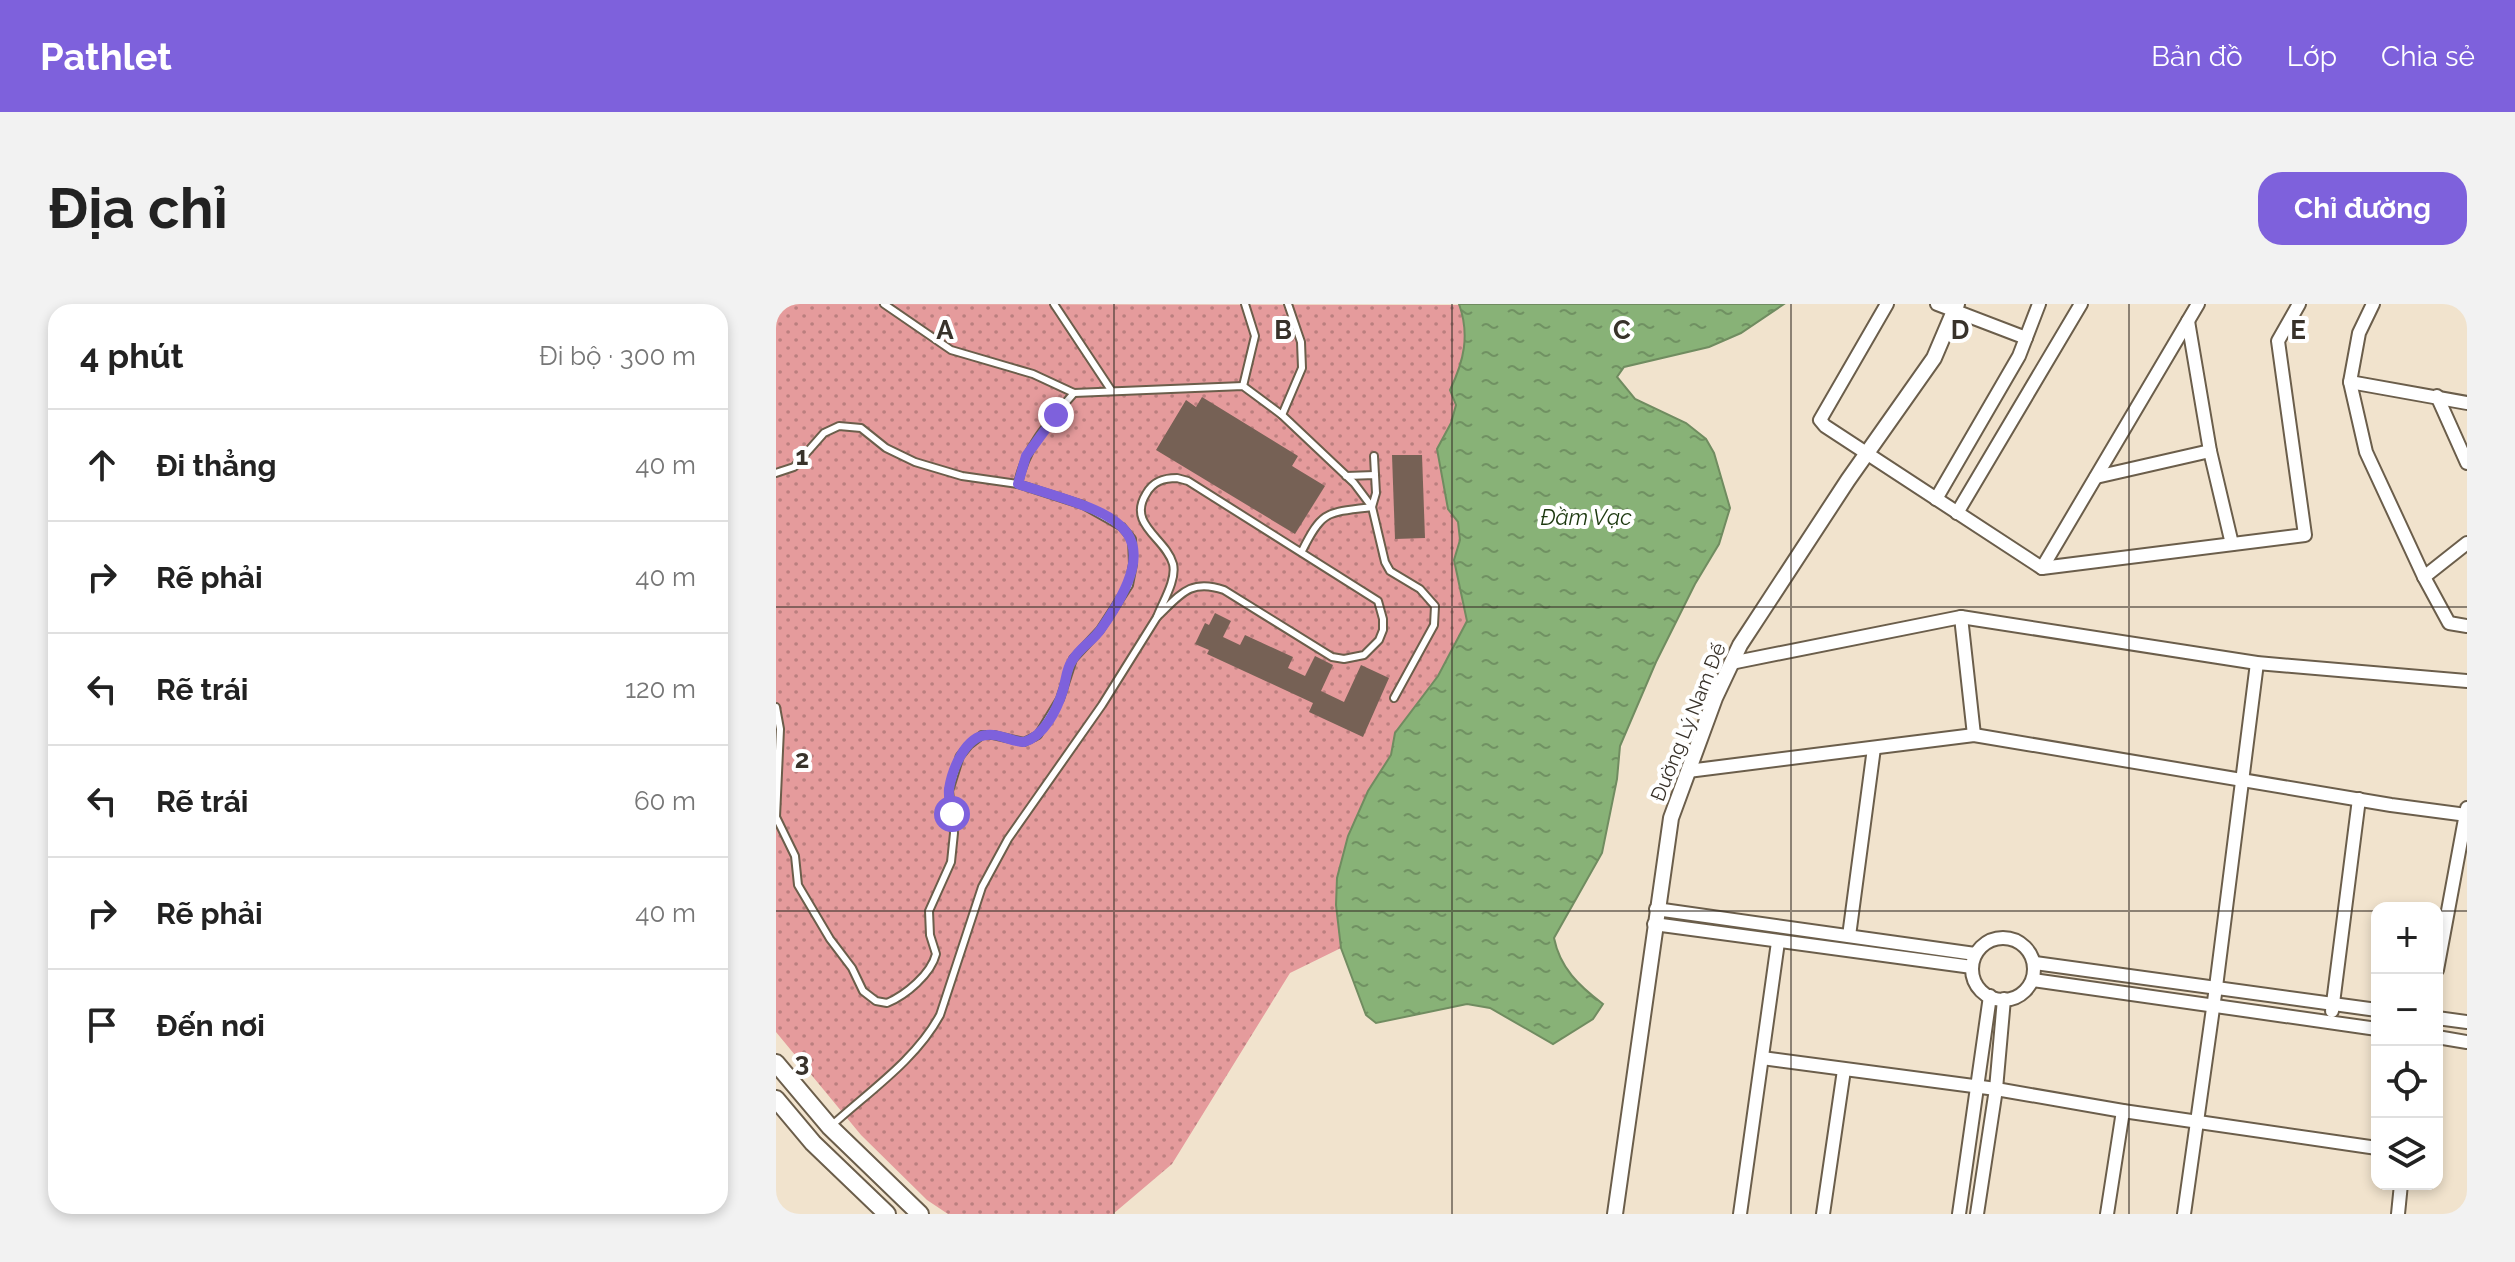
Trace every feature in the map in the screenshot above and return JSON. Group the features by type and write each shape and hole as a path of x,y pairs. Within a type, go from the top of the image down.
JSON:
{"main road":[{"path":"776,1063 830,1127 920,1214"},
{"path":"776,1099 813,1143 887,1214"},
{"path":"813,1143 830,1127"}],"street":[{"path":"1887,304 1820,416 1825,426 2042,568 2305,535 2278,341 2299,304"},
{"path":"1937,304 1956,307 2026,338"},
{"path":"1936,499 2019,356 2039,304"},
{"path":"1957,513 2081,304"},
{"path":"2042,568 2198,304"},
{"path":"2373,304 2359,333 2350,382 2366,452 2424,577 2449,623 2467,626"},
{"name":"Đường Lý Nam Đế","path":"1615,1214 1671,818 1688,771 1740,645 1934,358 1956,307"},
{"path":"2188,321 2210,451 2232,544"},
{"path":"2350,382 2467,403"},
{"path":"2437,396 2467,463"},
{"path":"2096,477 2210,451"},
{"path":"2424,577 2467,543"},
{"path":"1731,663 1961,617 2257,663 2467,681"},
{"path":"1961,617 1974,735"},
{"path":"2184,1214 2257,663"},
{"path":"1688,771 1974,735 2359,799 2467,811 2443,938"},
{"path":"1849,936 1874,748"},
{"path":"2330,1022 2359,799"},
{"path":"1655,916 1849,936 1973,960"},
{"path":"1655,916 1778,942 1973,960"},
{"path":"1995,939 2008,939 2020,943 2029,951 2035,963 2033,980 2019,995 2004,999 1990,996 1978,986 1973,960 1983,945 1995,939"},
{"path":"1740,1214 1778,942"},
{"path":"2035,963 2371,1009"},
{"path":"2033,980 2371,1028"},
{"path":"1959,1214 1990,996"},
{"path":"1977,1214 1996,1089 2004,999"},
{"path":"2443,1019 2467,1022"},
{"path":"2443,1038 2467,1042"},
{"path":"1762,1058 1996,1089 2371,1147"},
{"path":"1823,1214 1844,1070"},
{"path":"2107,1214 2123,1111"},
{"path":"2398,1214 2400,1190"}],"lane":[{"path":"884,304 951,350 1033,374 1074,393 1243,386 1282,415 1346,476 1372,507 1390,571 1429,598 1436,613 1424,647 1394,698"},
{"path":"1054,304 1111,390"},
{"path":"1243,386 1255,336 1245,304"},
{"path":"1282,415 1302,368 1301,342 1288,304"},
{"path":"1018,484 1034,441 1074,393"},
{"path":"776,473 794,467 824,433 839,426 861,428 886,448 915,462 962,476 1018,484 1083,505 1122,527 1132,539 1134,547 1132,577 1100,630 1073,659 1060,699 1038,735 1024,742 982,735 960,756 949,791 954,833 951,862 929,911 935,959 906,992 887,1003 876,1001 863,991 852,968 830,939 798,885 795,856 776,817 780,729 776,707"},
{"path":"1372,507 1376,493 1374,456"},
{"path":"1346,476 1375,475"},
{"path":"830,1127 929,1034 940,1015 982,887 1001,851 1102,705 1157,617 1174,574 1172,562 1143,523 1141,513 1144,495 1159,481 1177,478 1188,481 1378,601 1383,609 1383,630 1372,649 1364,655 1354,659 1332,657 1224,590 1210,585 1194,586 1182,593 1157,617"},
{"path":"1302,551 1326,514 1372,507"}],"shaded area":[{"path":"776,304 1460,305 1464,348 1450,389 1456,405 1451,423 1437,449 1448,509 1458,522 1460,540 1454,560 1467,620 1438,676 1395,733 1391,755 1368,791 1348,836 1337,878 1336,905 1341,948 1290,973 1172,1164 1113,1214 948,1214 927,1200 861,1135 776,1032"}],"water":[{"name":"Đầm Vạc","path":"1459,304 1784,304 1741,333 1709,347 1624,367 1617,377 1635,399 1686,423 1706,439 1714,453 1730,508 1719,544 1656,662 1620,746 1617,779 1602,853 1554,938 1572,976 1603,1004 1593,1019 1553,1044 1490,1008 1467,1004 1376,1023 1366,1015 1341,948 1336,905 1337,878 1348,836 1368,791 1391,755 1395,733 1438,676 1467,621 1454,560 1460,540 1458,522 1448,509 1437,449 1451,423 1456,405 1450,390 1459,369 1465,337"}],"building":[{"path":"1202,397 1298,456 1292,466 1325,486 1295,534 1156,450 1186,400 1196,407"},
{"path":"1392,455 1422,455 1425,538 1395,539"},
{"path":"1215,613 1231,621 1223,637 1240,645 1245,635 1293,657 1288,668 1305,676 1315,656 1333,665 1321,691 1344,702 1361,665 1389,678 1363,737 1309,712 1313,703 1207,654 1209,650 1195,644 1205,623 1209,625"}],"route":[{"path":"952,814 949,791 960,756 982,735 1017,742 1038,735 1060,699 1069,665 1095,637 1132,577 1134,547 1132,539 1122,527 1083,505 1018,484 1034,441 1056,415"}]}
